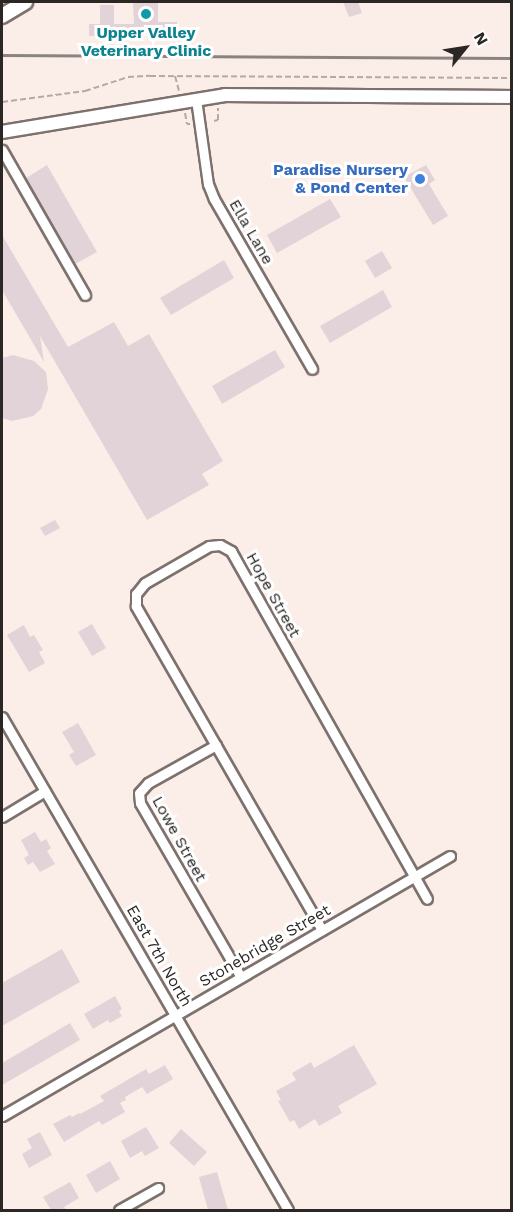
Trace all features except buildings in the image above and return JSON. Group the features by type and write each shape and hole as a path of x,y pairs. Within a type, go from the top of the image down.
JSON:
{"main road":[{"path":"2,16 25,2"},
{"path":"2,132 225,94 512,97"}],"street":[{"name":"Ella Lane","path":"196,99 208,184 214,199 312,369"},
{"path":"2,150 85,295"},
{"name":"Hope Street","path":"322,930 136,606 136,594 145,583 209,546 220,545 231,551 427,899"},
{"name":"East 7th North","path":"2,717 288,1210"},
{"name":"Lowe Street","path":"216,745 148,783 139,793 140,802 241,977"},
{"path":"2,817 45,791"},
{"name":"Stonebridge Street","path":"2,1116 450,856"},
{"path":"119,1210 158,1188"}],"path":[{"path":"175,76 179,91"},
{"path":"2,102 85,91 128,77 512,78"},
{"path":"214,121 218,120 218,108"},
{"path":"185,113 187,124"}],"railway":[{"path":"2,55 512,58"}],"place":[{"name":"Upper Valley Veterinary Clinic","path":"146,14"},
{"name":"Paradise Nursery & Pond Center","path":"420,179"}]}
